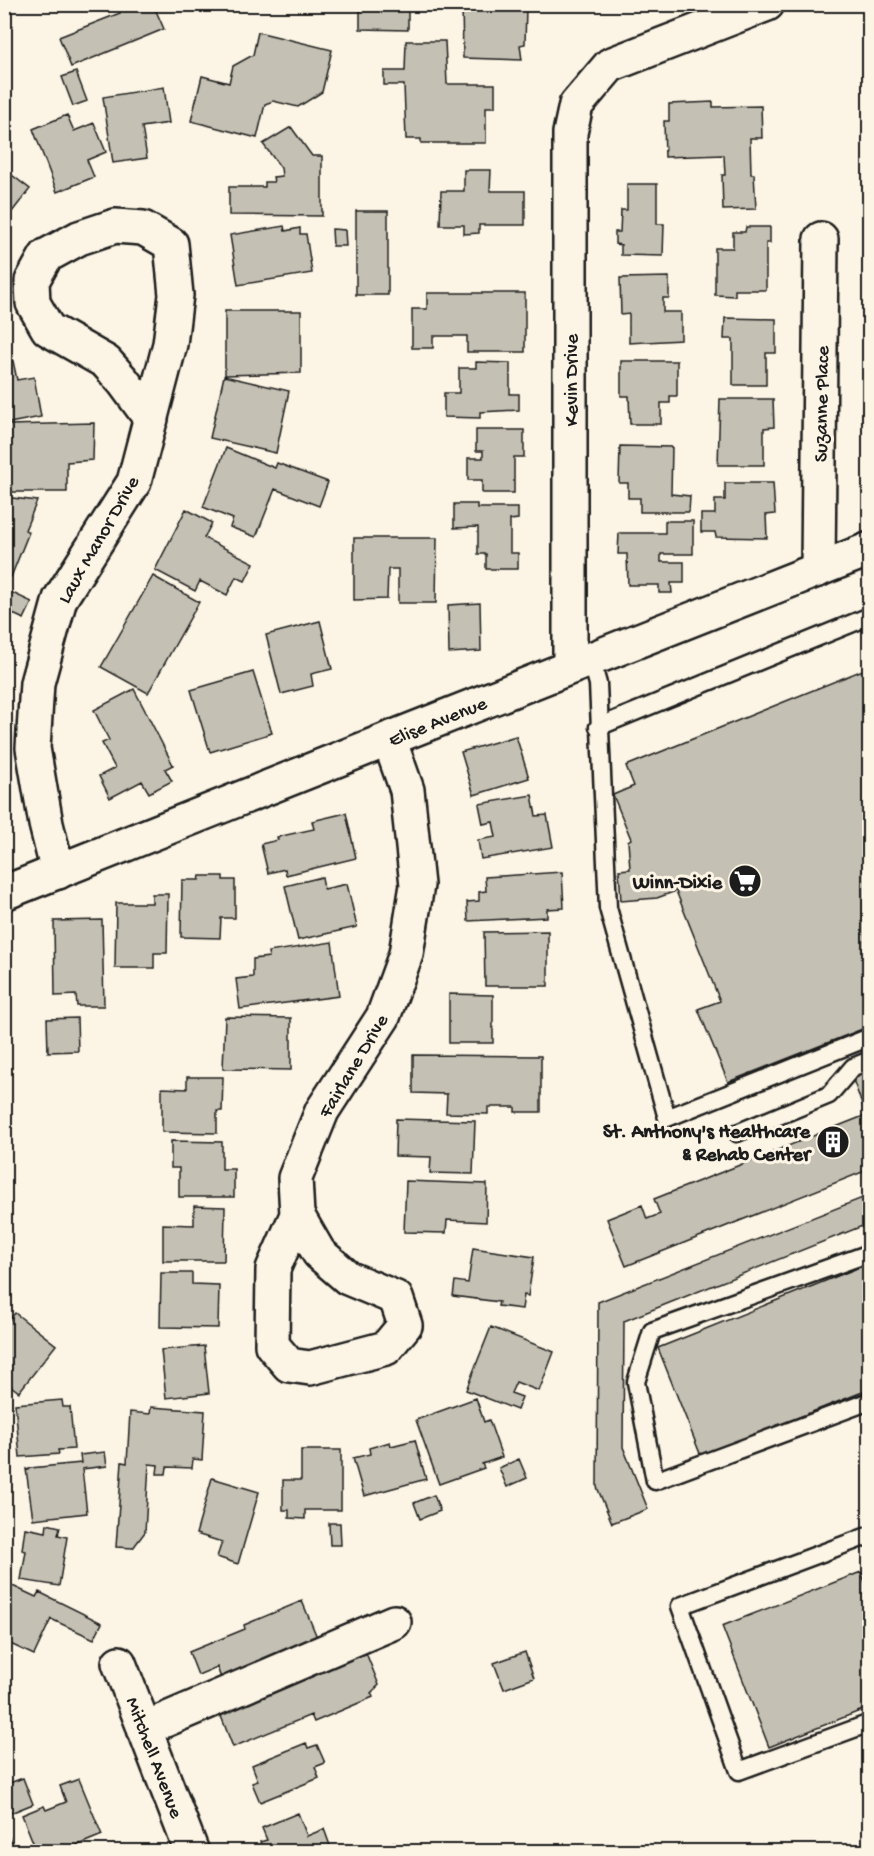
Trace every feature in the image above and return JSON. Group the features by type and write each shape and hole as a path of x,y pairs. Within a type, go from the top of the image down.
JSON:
{"street":[{"name":"Kevin Drive","path":"580,663 570,133 576,105 610,65 767,4"},
{"name":"Laux Manor Drive","path":"58,872 46,824 33,748 37,684 60,599 134,482 151,419 170,344 176,295 171,244 143,228 115,226 79,238 46,256 32,281 33,303 48,329 106,362 151,419"},
{"name":"Suzanne Place","path":"818,570 821,239"},
{"name":"Elise Avenue","path":"4,893 870,549"},
{"name":"Fairlane Drive","path":"297,1215 273,1269 272,1345 289,1365 310,1368 386,1348 405,1325 396,1298 348,1278 319,1253 297,1215 295,1178 322,1111 383,1017 406,954 417,885 407,790 389,739"},
{"path":"144,1729 394,1622"},
{"name":"Mitchell Avenue","path":"119,1663 192,1851"}],"lane":[{"path":"598,727 870,616"},
{"path":"580,663 598,684 598,727 608,908 667,1118 870,1037"},
{"path":"737,1133 829,1095 853,1067 870,1060"},
{"path":"870,1253 652,1331 636,1382 655,1481 870,1401"},
{"path":"870,1534 680,1606 739,1771 870,1724"}],"building":[{"path":"128,4 153,4 164,29 71,67 59,37 120,13 119,8"},
{"path":"360,4 408,4 408,30 360,29"},
{"path":"462,4 524,4 526,8 525,44 520,45 522,60 463,58"},
{"path":"258,32 332,50 322,92 298,107 273,101 265,104 257,138 191,121 202,76 229,83 233,66 253,55"},
{"path":"406,41 445,41 447,84 495,84 495,107 486,107 486,143 421,143 421,139 406,139 404,85 384,85 384,71 405,71"},
{"path":"76,72 87,101 73,106 62,77"},
{"path":"164,87 169,123 142,127 147,158 113,163 103,97"},
{"path":"713,102 713,107 761,106 762,138 750,138 751,174 754,174 756,209 723,210 724,155 665,157 664,121 669,121 669,104"},
{"path":"67,115 74,131 94,123 106,152 87,160 94,177 57,192 33,129"},
{"path":"291,127 312,156 322,156 322,216 229,215 229,187 265,187 265,182 274,182 273,177 282,176 281,168 263,144"},
{"path":"4,169 30,189 4,222"},
{"path":"464,170 491,170 490,191 525,191 525,225 479,225 479,233 464,234 464,225 440,225 441,191 464,191"},
{"path":"627,184 657,184 657,224 664,224 663,256 621,255 621,245 615,244 615,232 620,232 621,210 627,210"},
{"path":"356,211 388,211 388,295 356,295"},
{"path":"284,226 285,231 300,228 300,234 306,234 312,273 238,285 230,235"},
{"path":"746,227 770,227 770,243 766,243 766,290 735,290 735,296 715,295 715,248 733,248 733,232 745,232"},
{"path":"332,229 345,230 346,246 333,246"},
{"path":"669,277 669,298 663,298 663,312 681,312 681,340 629,343 629,314 621,315 620,278"},
{"path":"427,293 525,293 525,352 467,352 467,336 433,336 433,348 412,348 412,309 427,309"},
{"path":"225,311 301,311 301,373 225,375"},
{"path":"725,318 776,319 776,353 766,353 766,385 733,385 733,339 724,339"},
{"path":"13,361 17,380 34,377 41,417 4,424 4,363"},
{"path":"621,361 677,361 677,396 670,396 670,403 661,403 661,424 630,424 629,396 621,396"},
{"path":"476,362 510,363 510,394 519,394 519,410 480,412 480,418 444,417 444,393 459,393 459,368 476,368"},
{"path":"224,376 289,391 276,453 210,438"},
{"path":"720,399 773,399 774,427 764,428 764,465 718,465"},
{"path":"94,423 93,460 67,462 67,492 4,492 4,434 7,434 7,425"},
{"path":"476,430 524,430 524,457 514,457 514,493 482,493 482,480 468,480 468,458 483,458 483,451 476,451"},
{"path":"620,446 672,447 671,494 690,496 689,512 640,512 640,498 628,498 628,483 619,483"},
{"path":"226,448 275,468 277,463 328,482 319,506 275,489 256,537 230,527 233,519 203,507"},
{"path":"725,483 773,483 775,514 766,515 767,538 716,537 715,532 701,532 701,514 715,514 715,500 725,500"},
{"path":"4,497 37,501 25,530 29,532 11,577 4,574"},
{"path":"454,504 477,504 477,508 518,508 518,519 510,520 510,553 518,553 518,569 486,569 486,554 478,554 478,527 454,528"},
{"path":"186,509 212,523 204,538 254,563 245,581 236,577 227,595 200,581 195,591 155,570"},
{"path":"665,521 693,521 693,554 661,554 661,562 684,562 684,583 671,583 672,593 659,593 659,585 628,585 627,554 618,554 619,533 665,533"},
{"path":"354,538 437,538 436,603 398,603 398,569 388,569 387,599 354,600"},
{"path":"153,576 199,602 148,693 101,667"},
{"path":"4,589 32,602 24,619 4,610"},
{"path":"480,603 481,651 449,653 448,605"},
{"path":"320,621 332,669 311,674 313,686 281,694 266,635"},
{"name":"Winn-Dixie","path":"870,667 870,1026 728,1082 698,1009 720,1001 676,891 657,898 621,901 619,870 630,869 628,841 631,839 613,795 634,786 626,766"},
{"path":"253,672 272,733 210,752 191,690"},
{"path":"134,689 173,765 165,769 172,781 149,793 142,781 110,798 99,776 115,768 102,743 109,740 94,710"},
{"path":"516,736 529,778 474,795 461,752"},
{"path":"532,795 536,816 547,815 553,847 481,859 478,840 496,837 493,822 483,824 479,804"},
{"path":"346,813 356,858 286,875 285,869 268,873 261,844 278,840 277,837 314,829 312,821"},
{"path":"562,872 564,908 547,909 547,917 468,921 467,902 479,901 479,892 486,891 485,877"},
{"path":"200,876 223,876 223,880 235,880 235,918 221,918 220,938 181,937 182,880 199,880"},
{"path":"322,877 324,889 347,884 357,927 298,940 285,886"},
{"path":"152,894 168,894 167,953 154,953 154,968 115,968 116,903 152,903"},
{"path":"102,920 104,1006 77,1006 76,995 55,996 54,921"},
{"path":"548,931 548,986 485,986 484,932"},
{"path":"332,942 339,996 240,1009 236,979 253,977 253,959 269,957 268,952"},
{"path":"4,960 11,960 11,1029 4,1029"},
{"path":"449,994 493,995 493,1043 449,1043"},
{"path":"225,1017 291,1018 291,1070 223,1069"},
{"path":"77,1018 78,1051 48,1052 47,1019"},
{"path":"413,1055 541,1056 541,1112 515,1112 515,1107 488,1107 488,1114 446,1113 447,1094 413,1093"},
{"name":"St. Anthony's Healthcare & Rehab Center","path":"870,1070 870,1169 626,1266 607,1219 642,1205 647,1219 660,1214 654,1199 866,1115 852,1077"},
{"path":"187,1077 223,1077 222,1111 217,1111 217,1133 162,1132 162,1088 187,1089"},
{"path":"396,1119 475,1121 473,1174 430,1173 431,1157 395,1156"},
{"path":"171,1141 222,1142 222,1169 234,1169 234,1197 179,1197 179,1168 171,1168"},
{"path":"406,1181 487,1184 486,1222 447,1220 446,1233 404,1232"},
{"path":"870,1195 870,1223 624,1321 623,1447 648,1509 612,1523 597,1487 598,1302"},
{"path":"194,1206 225,1207 224,1261 163,1261 163,1224 194,1225"},
{"path":"473,1248 534,1257 528,1296 524,1295 522,1309 498,1306 499,1302 453,1296 455,1281 468,1283"},
{"path":"870,1263 870,1389 701,1456 658,1348"},
{"path":"161,1273 192,1273 192,1284 219,1285 218,1328 160,1327"},
{"path":"15,1313 56,1345 19,1392 4,1381 4,1326"},
{"path":"491,1327 554,1352 539,1391 516,1382 511,1393 522,1397 517,1410 466,1390"},
{"path":"204,1346 209,1393 166,1398 161,1350"},
{"path":"476,1398 484,1422 489,1420 502,1457 482,1464 484,1468 439,1484 416,1420"},
{"path":"62,1400 63,1407 70,1407 74,1449 58,1450 59,1454 20,1457 15,1404"},
{"path":"151,1407 205,1411 202,1460 193,1459 192,1468 167,1467 166,1474 157,1474 158,1465 149,1464 145,1532 133,1548 116,1547 122,1462 127,1463 130,1412 150,1414"},
{"path":"415,1440 426,1479 364,1496 353,1458 370,1454 369,1448 390,1442 391,1446"},
{"path":"301,1450 341,1450 341,1510 305,1510 305,1519 289,1518 289,1510 283,1510 283,1480 301,1480"},
{"path":"105,1452 107,1466 82,1469 87,1513 33,1519 26,1469 81,1463 80,1455"},
{"path":"519,1459 527,1478 507,1487 499,1468"},
{"path":"212,1478 259,1492 238,1564 217,1557 222,1542 196,1534"},
{"path":"434,1495 440,1511 420,1519 414,1503"},
{"path":"329,1523 340,1523 341,1545 330,1545"},
{"path":"47,1524 60,1527 58,1535 67,1537 59,1586 21,1580 26,1551 22,1550 25,1528 46,1532"},
{"path":"861,1572 870,1594 870,1707 769,1747 722,1626"},
{"path":"4,1582 36,1597 39,1592 102,1623 94,1639 51,1619 34,1655 4,1641"},
{"path":"302,1601 319,1642 222,1681 217,1667 198,1675 189,1652 245,1629 244,1625"},
{"path":"364,1648 379,1685 371,1693 373,1697 314,1722 311,1715 233,1747 219,1711"},
{"path":"525,1652 534,1678 504,1689 494,1663"},
{"path":"306,1743 308,1748 317,1745 325,1763 315,1767 319,1778 260,1802 252,1783 258,1781 252,1765"},
{"path":"23,1778 33,1804 8,1814 4,1806 4,1785"},
{"path":"79,1779 102,1835 61,1852 37,1852 22,1815 44,1806 46,1810 66,1802 60,1786"},
{"path":"298,1813 307,1836 324,1829 332,1851 264,1852 260,1842 267,1840 262,1828"},
{"path":"4,1825 15,1852 4,1852"},
{"path":"394,1842 397,1852 376,1852 375,1849"}],"place":[{"name":"Winn-Dixie","path":"745,881"},
{"name":"St. Anthony's Healthcare & Rehab Center","path":"833,1142"}]}
